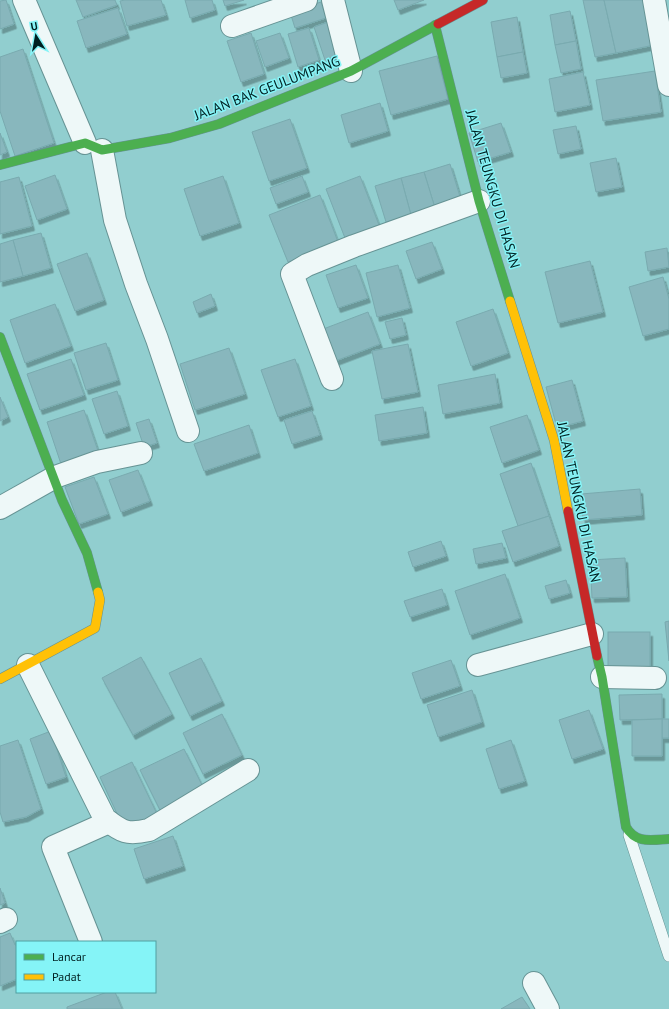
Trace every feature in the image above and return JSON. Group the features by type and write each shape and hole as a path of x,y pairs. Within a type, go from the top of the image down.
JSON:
{"street":[{"path":"24,0 93,146 136,284 157,339 188,431"},
{"path":"232,26 306,0"},
{"path":"333,0 351,71"},
{"name":"JALAN BAK GEULUMPANG","path":"0,165 93,146 170,138 219,124 351,71 483,0"},
{"path":"654,0 669,84"},
{"name":"JALAN TEUNGKU DI HASAN","path":"435,25 480,201 554,440 592,634 602,677 623,812 628,832"},
{"path":"332,380 292,274 307,265 354,246 480,201"},
{"path":"0,336 55,477 62,500 87,553 100,600 95,628 0,679"},
{"path":"0,508 55,477 97,462 141,453"},
{"path":"478,666 592,634"},
{"path":"28,665 105,819 120,829 134,833 149,830 248,770"},
{"path":"602,677 655,678"},
{"path":"91,941 53,847 109,822"},
{"path":"628,832 633,837 642,841 669,839"},
{"path":"534,983 548,1009"}],"lane":[{"path":"628,832 669,956"}],"building":[{"path":"6,0 14,24 0,29 0,1"},
{"path":"76,0 115,0 117,5 83,17"},
{"path":"161,0 166,15 127,26 120,1"},
{"path":"185,0 212,0 215,10 190,18"},
{"path":"223,0 244,0 225,6"},
{"path":"394,0 424,0 398,10"},
{"path":"583,0 604,0 616,53 595,57"},
{"path":"604,0 645,0 654,45 616,53"},
{"path":"321,2 326,18 295,28 290,12"},
{"path":"118,8 127,34 86,48 77,21"},
{"path":"570,11 576,41 555,45 550,15"},
{"path":"517,17 523,52 497,57 491,22"},
{"path":"334,20 345,53 325,60 314,27"},
{"path":"309,28 319,60 298,67 288,34"},
{"path":"251,33 264,74 241,82 227,41"},
{"path":"280,33 289,58 265,67 256,41"},
{"path":"576,41 581,69 561,73 555,45"},
{"path":"23,49 54,143 15,156 0,111 0,57"},
{"path":"523,52 527,73 501,78 497,57"},
{"path":"437,56 448,99 391,115 379,71"},
{"path":"655,71 661,112 603,121 596,80"},
{"path":"583,72 590,105 555,112 549,79"},
{"path":"380,103 388,131 349,143 341,115"},
{"path":"290,119 307,168 269,181 252,132"},
{"path":"501,123 511,152 478,162 469,133"},
{"path":"576,126 581,149 558,154 553,130"},
{"path":"0,133 7,152 0,155"},
{"path":"616,158 622,187 596,192 590,163"},
{"path":"450,164 461,200 435,208 424,172"},
{"path":"424,172 435,208 411,215 401,178"},
{"path":"55,175 67,209 37,220 25,186"},
{"path":"223,176 239,223 200,236 184,189"},
{"path":"302,176 308,192 276,204 270,188"},
{"path":"360,176 379,225 345,238 326,189"},
{"path":"19,177 32,226 0,234 0,182"},
{"path":"401,178 411,215 386,222 375,186"},
{"path":"320,195 338,242 288,262 269,215"},
{"path":"41,233 51,268 23,276 13,240"},
{"path":"13,240 23,276 0,282 0,244"},
{"path":"432,242 442,269 416,279 406,251"},
{"path":"667,248 669,267 648,271 645,252"},
{"path":"87,253 104,300 75,311 57,264"},
{"path":"590,261 603,312 558,323 545,272"},
{"path":"356,265 368,298 338,308 326,275"},
{"path":"398,265 410,308 377,317 366,273"},
{"path":"663,277 669,299 669,329 643,336 629,287"},
{"path":"211,294 215,306 197,313 193,302"},
{"path":"55,304 71,346 25,363 10,320"},
{"path":"493,309 508,353 471,366 456,322"},
{"path":"368,312 380,344 330,363 318,331"},
{"path":"402,318 406,335 390,339 385,322"},
{"path":"106,343 118,380 86,390 74,353"},
{"path":"408,344 418,392 382,399 372,351"},
{"path":"229,348 245,394 195,410 180,364"},
{"path":"71,359 84,395 40,410 27,374"},
{"path":"295,359 311,406 278,417 261,370"},
{"path":"495,374 500,403 443,414 438,385"},
{"path":"572,380 583,421 557,428 546,387"},
{"path":"117,391 128,426 104,434 92,399"},
{"path":"0,397 8,417 0,421"},
{"path":"423,407 427,433 379,441 375,415"},
{"path":"84,410 98,451 61,464 47,422"},
{"path":"312,411 320,435 292,444 284,420"},
{"path":"527,415 539,450 502,463 490,427"},
{"path":"149,419 157,443 144,447 136,423"},
{"path":"249,425 258,453 204,471 194,444"},
{"path":"531,463 549,516 518,526 500,474"},
{"path":"138,470 150,501 121,512 109,480"},
{"path":"94,477 108,514 79,524 65,487"},
{"path":"640,489 642,515 583,520 581,494"},
{"path":"549,516 559,546 513,562 502,531"},
{"path":"441,541 446,556 413,567 408,552"},
{"path":"502,543 506,558 476,564 473,549"},
{"path":"625,558 627,597 592,598 590,560"},
{"path":"505,574 520,618 470,635 455,591"},
{"path":"566,580 570,593 549,599 545,586"},
{"path":"442,589 447,605 410,617 404,601"},
{"path":"669,621 669,661 665,622"},
{"path":"608,632 650,632 650,669 608,669"},
{"path":"141,657 172,714 133,735 102,678"},
{"path":"201,658 222,701 190,716 169,673"},
{"path":"451,660 460,686 421,699 412,673"},
{"path":"472,690 482,722 438,737 427,705"},
{"path":"662,694 662,719 620,720 619,695"},
{"path":"589,710 603,749 572,759 559,720"},
{"path":"222,714 242,755 203,774 183,733"},
{"path":"662,719 669,719 669,738 662,738"},
{"path":"662,719 662,756 632,756 632,720"},
{"path":"51,731 66,777 46,784 30,739"},
{"path":"18,740 41,809 26,817 3,822 0,812 0,746"},
{"path":"511,740 525,781 499,789 486,749"},
{"path":"184,749 205,791 161,812 140,770"},
{"path":"132,762 159,818 126,833 100,777"},
{"path":"173,836 183,866 144,879 134,849"},
{"path":"0,888 5,903 0,905"},
{"path":"10,933 16,945 16,979 0,986 0,937"},
{"path":"104,993 115,993 122,1009 67,1009 67,1007"},
{"path":"522,997 530,1009 501,1009"}],"traffic: fast":[{"path":"0,165 85,143 102,150 170,138 219,124 351,71 438,24"},
{"path":"435,25 479,201 510,301"},
{"path":"0,337 62,500 87,553 98,592"},
{"path":"597,656 602,677 626,827 639,839 669,839"}],"traffic: slow":[{"path":"510,301 554,440 568,511"},
{"path":"0,679 95,628 100,600 98,592"}],"traffic: jam":[{"path":"438,24 483,0"},
{"path":"568,511 597,656"}]}
